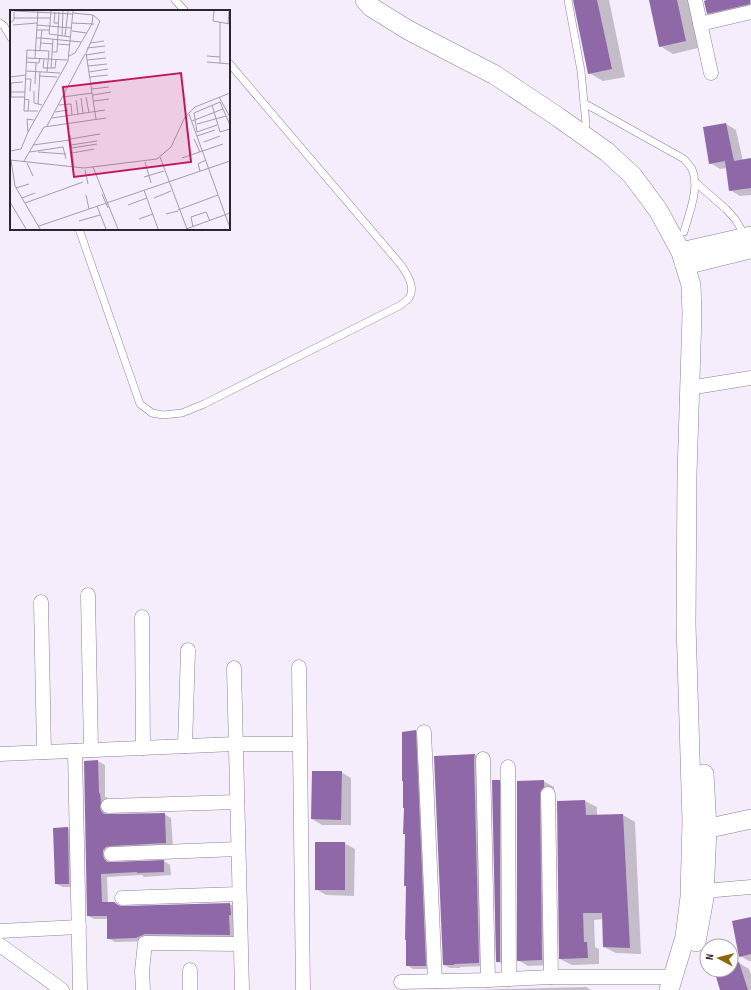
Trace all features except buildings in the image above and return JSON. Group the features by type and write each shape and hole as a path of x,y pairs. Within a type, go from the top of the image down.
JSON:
{"main road":[{"path":"365,0 371,7 408,30 495,75 607,152 632,175 658,210 689,258 702,283 704,314 698,476 699,825 685,937 675,986"},
{"path":"383,0 414,20 501,65 613,143 640,169 669,204 684,232 689,258 692,314 687,475 686,624 704,898 697,939 675,986"},
{"path":"689,258 749,241"},
{"path":"699,825 751,807"},
{"path":"699,825 751,819"}],"street":[{"path":"695,0 711,72"},
{"path":"700,24 751,12"},
{"path":"701,386 751,378"},
{"path":"88,595 91,750"},
{"path":"41,602 44,752"},
{"path":"142,617 143,748"},
{"path":"185,746 188,650"},
{"path":"299,666 303,990"},
{"path":"234,668 242,990"},
{"path":"424,732 441,984"},
{"path":"0,754 235,744 300,744"},
{"path":"75,750 80,990"},
{"path":"483,759 488,980"},
{"path":"508,767 509,979"},
{"path":"548,794 551,977"},
{"path":"108,806 237,802"},
{"path":"111,854 238,849"},
{"path":"704,891 751,887"},
{"path":"122,898 239,894"},
{"path":"0,931 79,927"},
{"path":"143,990 142,970 145,943 240,944"},
{"path":"0,945 62,990"},
{"path":"190,970 190,990"},
{"path":"401,982 441,984 551,977 675,986"}],"lane":[{"path":"175,0 183,10"},
{"path":"568,0 581,71 586,124"},
{"path":"0,23 4,26 10,36"},
{"path":"79,230 140,404 152,412 163,414 182,413 204,404 401,305 409,298 412,287 409,278 401,265 230,64"},
{"path":"584,103 684,159 691,168 695,182 694,196 684,232"},
{"path":"695,182 726,209 735,219 749,241"}]}
